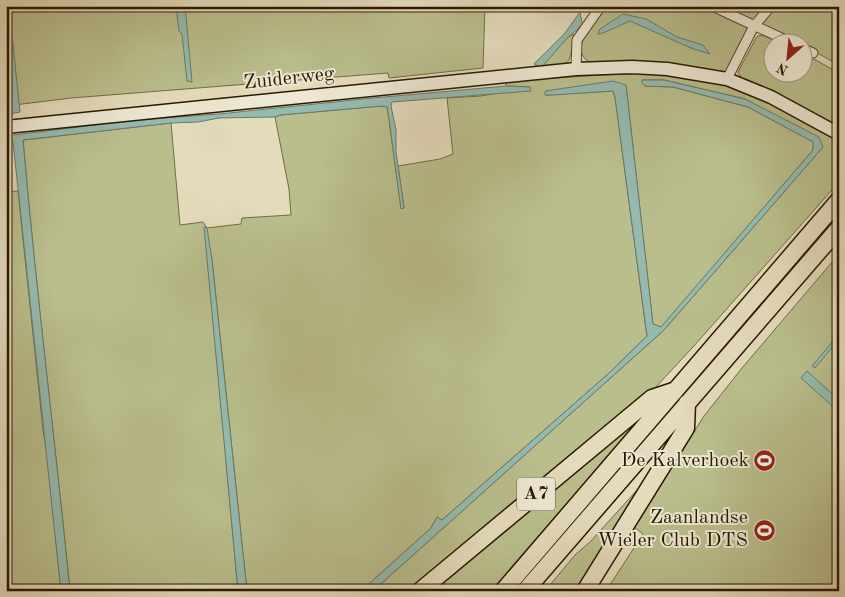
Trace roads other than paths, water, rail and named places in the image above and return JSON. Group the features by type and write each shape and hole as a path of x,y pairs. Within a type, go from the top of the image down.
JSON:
{"highway":[{"name":"A7","path":"504,591 839,200"},
{"path":"525,591 839,228"},
{"name":"A7","path":"420,591 652,398 675,390"},
{"path":"585,591 686,428 688,403"}],"street":[{"path":"576,69 577,40 601,6"},
{"path":"712,6 768,32"},
{"path":"727,79 754,26 770,6"},
{"name":"Zuiderweg","path":"6,127 576,69 632,67 667,69 727,79 771,97 839,134"}],"water":[{"path":"6,6 9,6 20,112 10,114 6,65"},
{"path":"176,6 185,6 192,82 187,81 182,34 179,31"},
{"path":"580,12 582,23 584,24 568,37 541,68 534,64 565,33"},
{"path":"623,14 646,19 677,37 703,45 710,54 691,48 630,21 598,34 600,29"},
{"path":"642,80 664,80 745,99 819,137 823,147 664,330 373,591 361,591 431,528 437,517 442,520 608,374 647,336 613,91 545,95 545,91 613,81 626,85 653,324 661,327 813,150 813,142 748,107 673,87 645,86"},
{"path":"506,86 530,87 531,91 392,102 391,106 396,130 396,152 404,208 401,209 387,107 382,106 275,117 219,118 198,122 171,123 23,140 70,591 61,591 13,142 6,140 6,136 135,120 219,114"},
{"path":"204,227 207,228 212,260 247,591 238,591"},
{"path":"839,334 839,339 815,368 812,366"},
{"path":"807,371 839,400 839,412 801,378"}],"place":[{"name":"De Kalverhoek","path":"765,461"},
{"name":"Zaanlandse Wieler Club DTS","path":"764,530"}]}
